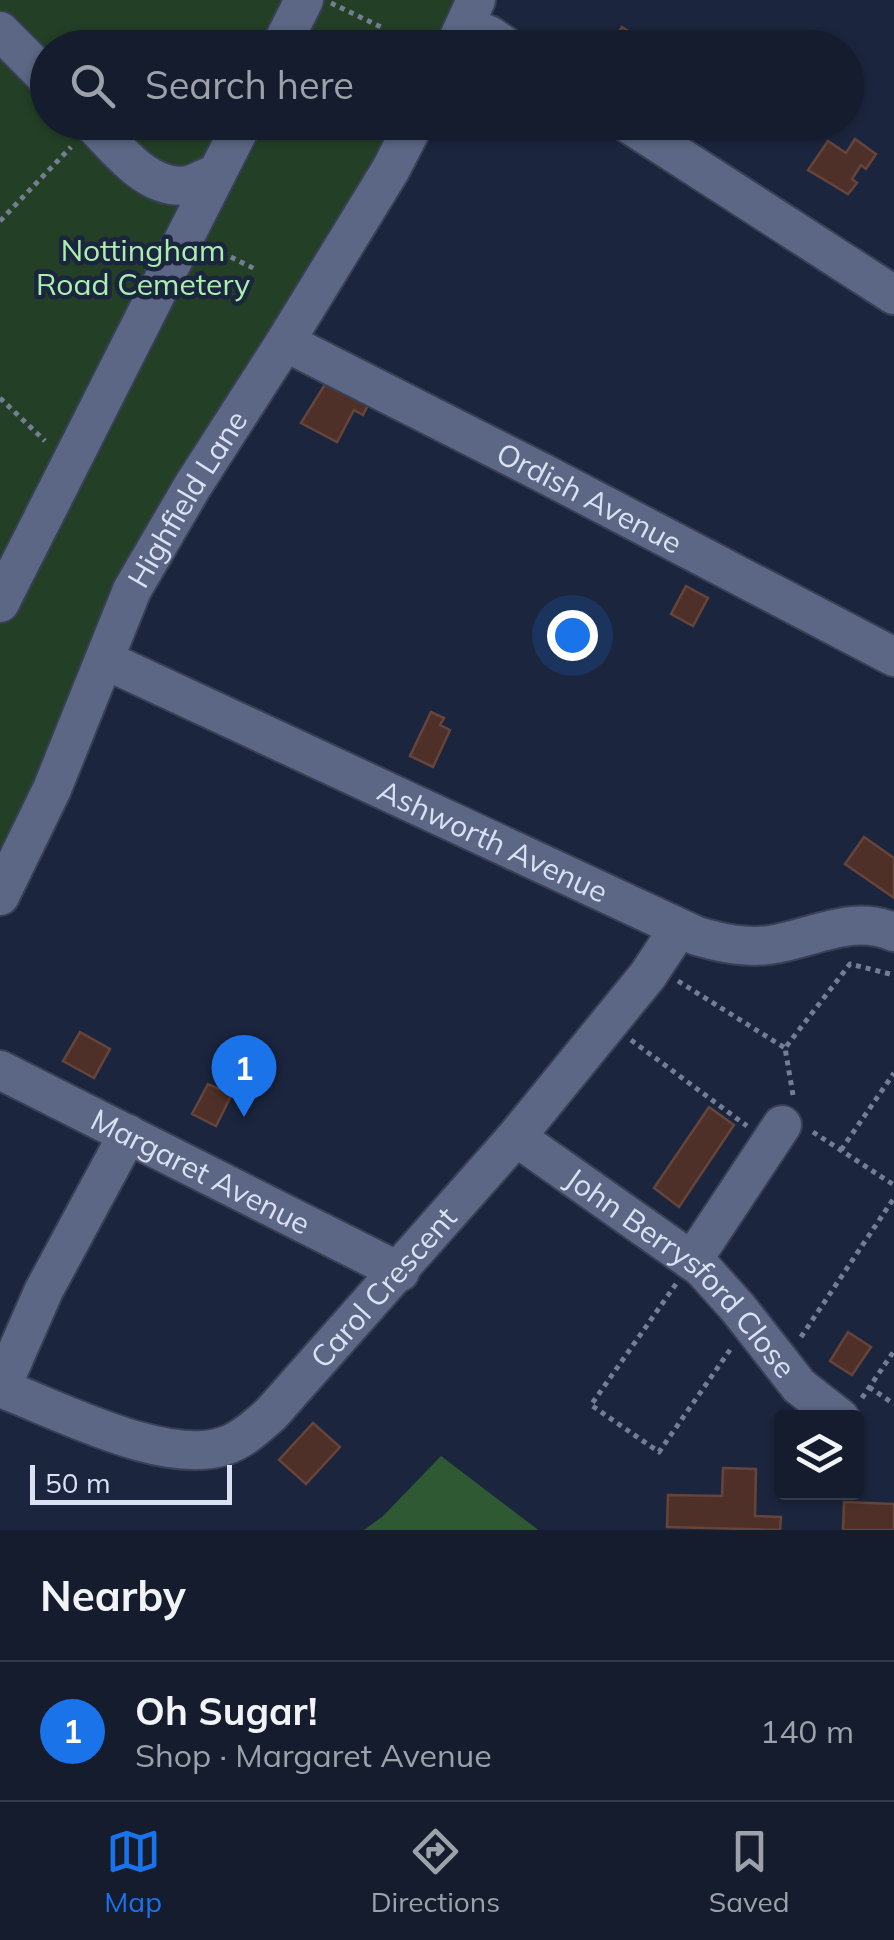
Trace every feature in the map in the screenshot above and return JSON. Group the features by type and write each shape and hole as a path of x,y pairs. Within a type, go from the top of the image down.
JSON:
{"street":[{"path":"289,30 304,0"},
{"path":"0,31 30,61"},
{"path":"110,140 146,175 164,184 188,185 218,173"},
{"path":"0,603 234,140"},
{"name":"Highfield Lane","path":"0,896 52,789 132,590 406,140"},
{"path":"654,140 894,295"},
{"name":"Ordish Avenue","path":"285,342 894,657"},
{"name":"Ashworth Avenue","path":"105,660 697,936 743,946 774,944 844,925 894,932"},
{"name":"Carol Crescent","path":"1,1388 159,1448 188,1452 230,1445 271,1414 400,1272 608,1024 679,928"},
{"name":"Margaret Avenue","path":"0,1070 400,1272"},
{"path":"692,1261 784,1130"},
{"path":"1,1388 44,1290 128,1134"},
{"name":"John Berrysford Close","path":"516,1137 692,1261 721,1286 799,1386 849,1410"}],"path":[{"path":"324,0 383,28"},
{"path":"0,220 76,140"},
{"path":"186,235 255,269"},
{"path":"0,398 71,465"},
{"path":"784,1130 786,1048 850,964 894,975"},
{"path":"654,966 786,1048"},
{"path":"608,1024 784,1130 841,1150 894,1185"},
{"path":"841,1150 894,1073"},
{"path":"781,1366 894,1198"},
{"path":"692,1261 591,1405 659,1452 748,1322"},
{"path":"849,1410 894,1351"},
{"path":"869,1387 894,1404"}],"green space":[{"name":"Nottingham Road Cemetery","path":"0,0 457,0 444,30 30,30 30,140 388,140 0,865"},
{"path":"441,1456 538,1530 364,1530 383,1516"}],"building":[{"path":"856,140 876,154 866,169 861,165 852,179 857,183 848,194 808,170 828,141 846,153"},
{"path":"327,381 370,401 363,415 354,410 337,442 301,423"},
{"path":"686,586 708,598 693,626 671,614"},
{"path":"431,712 444,718 440,725 450,730 433,767 410,756"},
{"path":"864,837 894,858 894,898 845,864"},
{"path":"80,1032 110,1049 94,1078 63,1061"},
{"path":"226,1076 238,1082 216,1126 192,1114 208,1084 219,1089"},
{"path":"709,1107 734,1125 679,1207 654,1188"},
{"path":"848,1332 871,1347 852,1375 830,1361"},
{"path":"313,1423 340,1447 306,1484 279,1460"},
{"path":"723,1468 756,1469 755,1516 781,1517 780,1530 667,1527 668,1495 722,1496"},
{"path":"844,1502 894,1504 894,1530 843,1530"}],"place":[{"name":"Oh Sugar!","path":"244,1117"}]}
